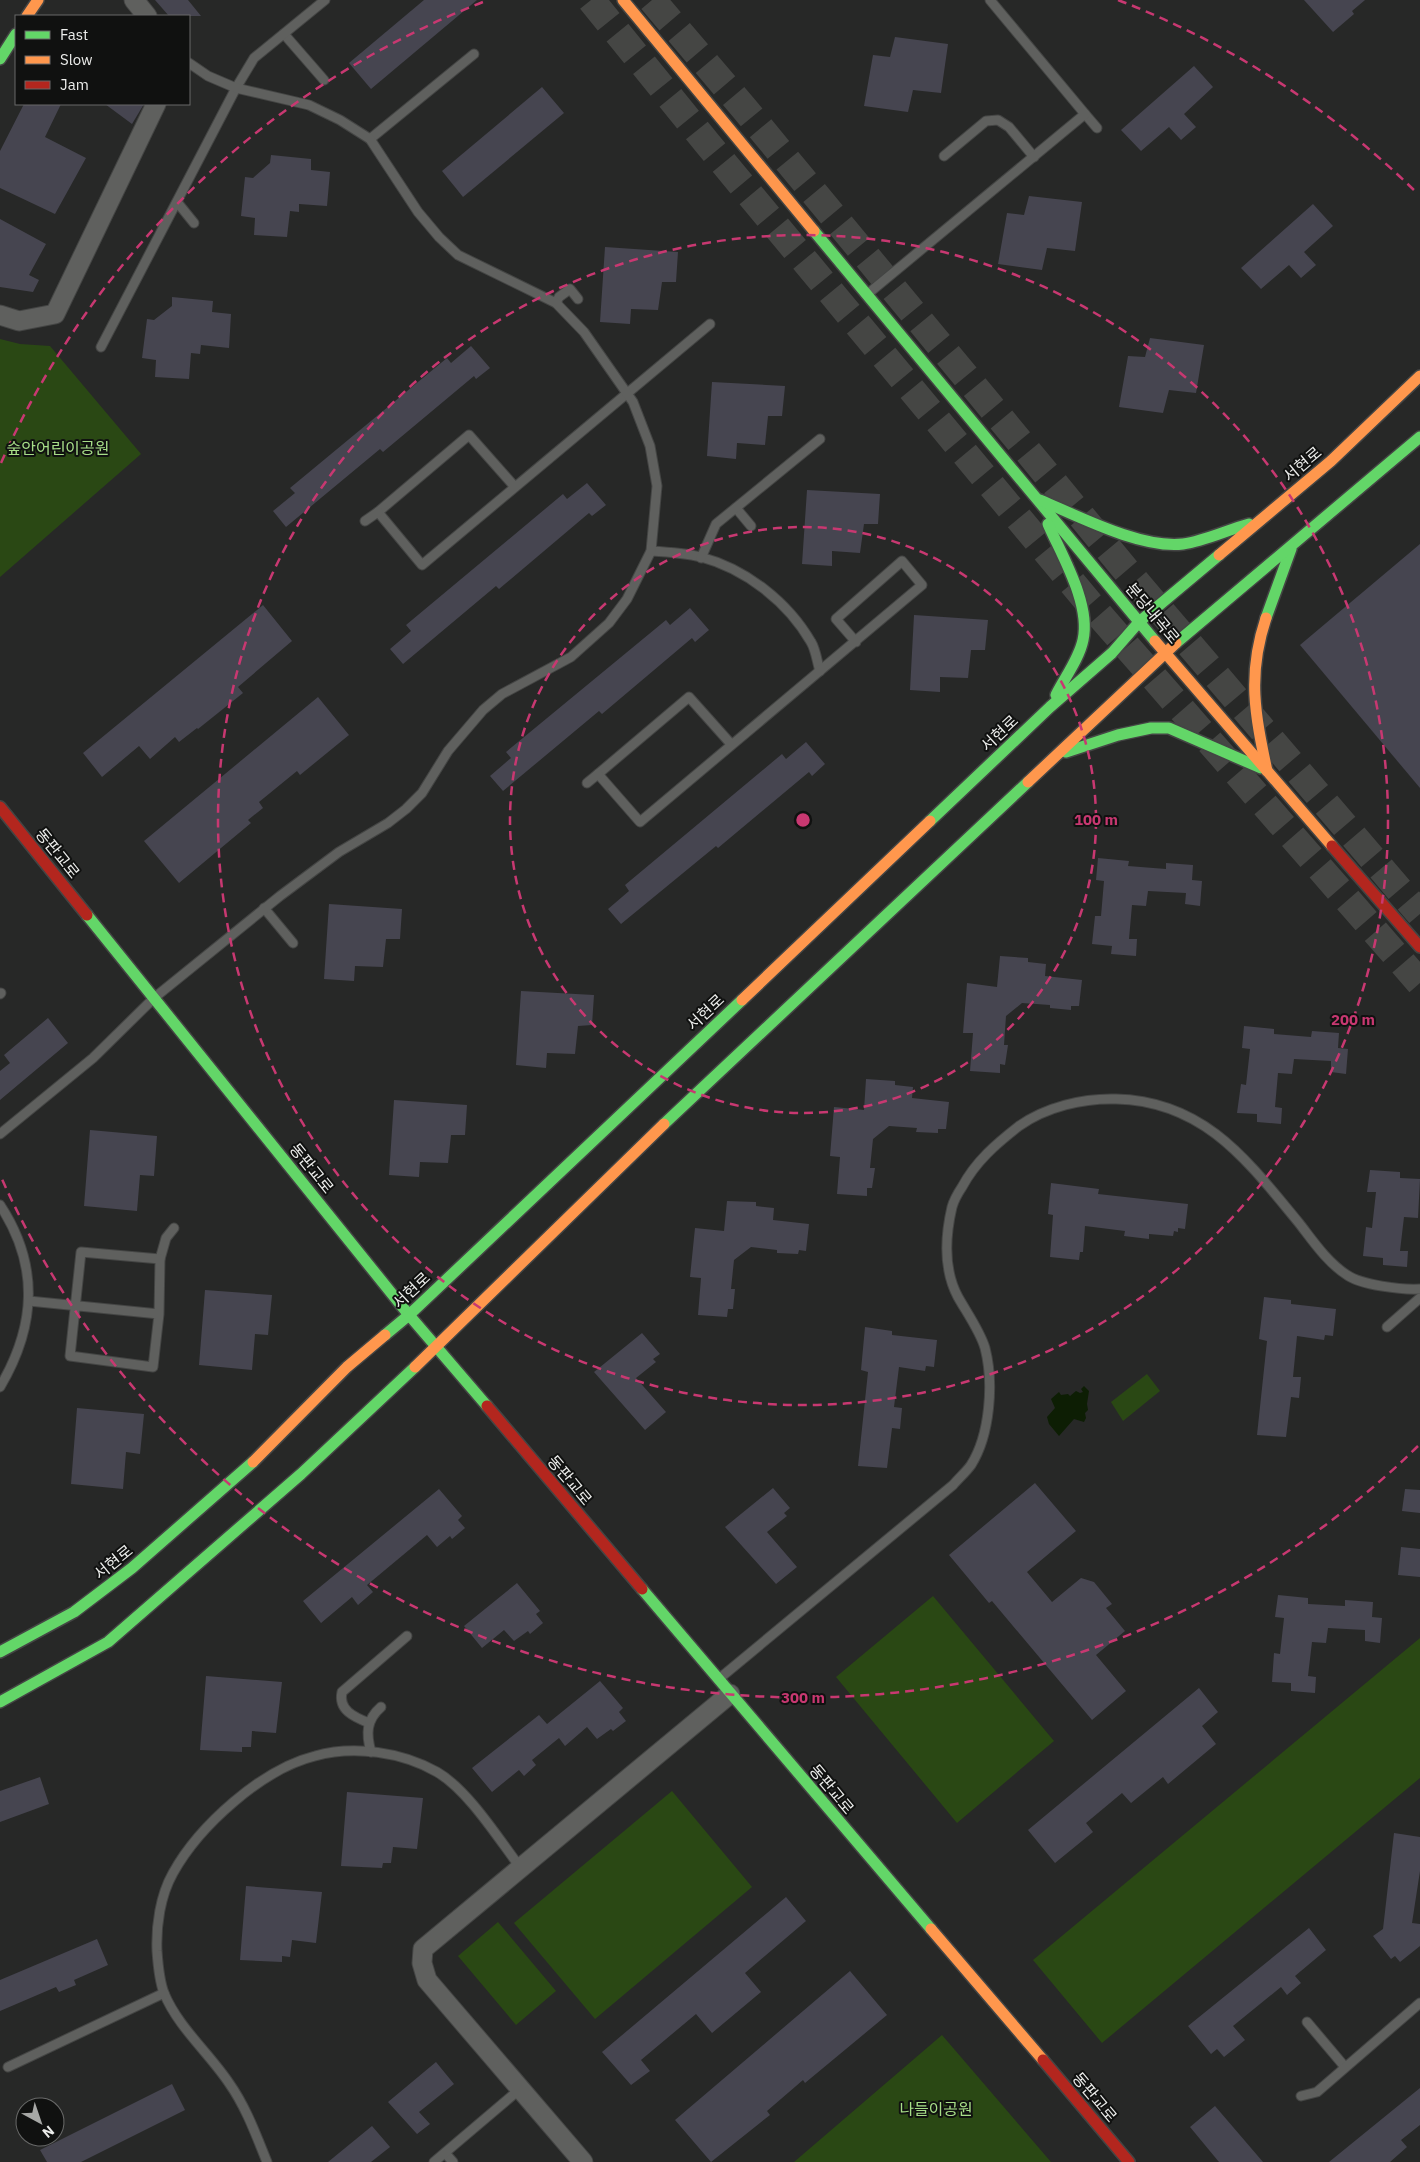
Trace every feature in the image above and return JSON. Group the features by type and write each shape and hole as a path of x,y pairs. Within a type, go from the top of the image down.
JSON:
{"main road":[{"path":"28,15 38,0"},
{"name":"분당내곡로","path":"623,0 1165,653 1420,947"},
{"path":"0,59 15,36"},
{"name":"서현로","path":"0,1652 74,1612 132,1568 250,1465 347,1368 409,1315 1050,707 1112,653 1140,622 1331,461 1420,376"},
{"path":"0,1702 108,1642 301,1474 436,1347 693,1096 1165,653 1420,437"},
{"path":"1038,500 1138,539 1157,542 1182,544 1261,520"},
{"path":"1038,500 1082,606 1084,622 1083,641 1050,707"},
{"path":"1267,771 1254,694 1254,675 1263,628 1291,548"},
{"path":"1058,755 1118,735 1151,728 1169,728 1267,771"},
{"name":"동판교로","path":"0,808 409,1315 1129,2162"}],"street":[{"path":"134,0 146,15"},
{"path":"0,315 19,321 55,314 156,105"},
{"path":"583,2162 427,1980 422,1963 423,1949 730,1694"}],"lane":[{"path":"102,346 236,88 254,58 325,0"},
{"path":"990,0 1097,128"},
{"path":"284,34 324,80"},
{"path":"370,139 474,54"},
{"path":"0,1134 93,1058 154,998 264,908 331,857 388,823 406,809 422,793 448,751 483,710 502,694 571,657 603,629 627,599 652,550 656,486 650,446 633,402 584,332 556,303 458,255 438,237 418,212 370,139 340,120 309,105 236,88 208,76 190,63"},
{"path":"868,294 1085,114"},
{"path":"944,156 986,121 998,120 1009,127 1034,157"},
{"path":"177,202 194,223"},
{"path":"556,303 559,297 570,290 578,299"},
{"path":"378,512 422,565 710,324"},
{"path":"365,521 469,435 515,487"},
{"path":"701,558 716,524 820,439"},
{"path":"736,508 751,526"},
{"path":"652,550 701,558 722,565 751,580 775,598 795,620 812,644 820,672"},
{"path":"598,774 640,822 731,744 856,642 922,585 902,562 836,619 856,642"},
{"path":"587,783 689,697 731,744"},
{"path":"264,908 293,943"},
{"path":"718,1680 953,1485 971,1465 983,1440 989,1411 988,1374 985,1348 956,1294 947,1266 947,1233 953,1203 971,1169 996,1144 1029,1119 1059,1107 1095,1098 1124,1099 1162,1104 1192,1116 1222,1138 1253,1168 1328,1259 1348,1276 1381,1286 1420,1289"},
{"path":"0,1204 18,1239 24,1258 29,1301 20,1347 0,1387"},
{"path":"160,1259 81,1252 70,1356 153,1367 159,1314 160,1259 166,1238 174,1228"},
{"path":"1387,1327 1420,1298"},
{"path":"29,1301 159,1314"},
{"path":"369,1723 350,1714 343,1706 340,1700 342,1692 407,1636"},
{"path":"371,1752 367,1740 369,1723 373,1714 381,1707"},
{"path":"267,2162 240,2100 229,2082 175,2013 164,1993 159,1973 158,1924 164,1897 172,1874 192,1844 239,1798 265,1779 286,1767 313,1756 336,1751 371,1752 390,1755 418,1764 437,1772 450,1781 462,1792 520,1867"},
{"path":"8,2067 164,1993"},
{"path":"1301,2096 1317,2092 1420,2003"},
{"path":"1307,2022 1345,2067"},
{"path":"434,2162 520,2089"},
{"path":"445,2152 453,2162"}],"green space":[{"name":"숲안어린이공원","path":"0,339 20,344 50,346 141,454 0,577"},
{"path":"1147,1374 1160,1391 1123,1421 1111,1402"},
{"path":"933,1596 1054,1741 957,1823 836,1677"},
{"path":"1420,1638 1420,1778 1102,2043 1033,1960"},
{"path":"672,1791 752,1887 595,2019 514,1923"},
{"path":"498,1922 556,1991 516,2025 458,1956"},
{"name":"나들이공원","path":"942,2035 1051,2162 794,2162"}],"shaded area":[{"path":"1084,1386 1089,1391 1088,1410 1085,1413 1086,1418 1084,1422 1074,1419 1059,1436 1049,1424 1047,1417 1055,1408 1051,1399 1059,1392 1061,1395 1068,1394 1070,1396 1076,1391 1083,1392 1081,1389"}],"building":[{"path":"155,0 188,0 201,16 190,15 168,15"},
{"path":"424,0 477,0 371,89 349,63"},
{"path":"1304,0 1365,0 1352,11 1354,14 1333,32"},
{"path":"895,37 948,44 941,93 913,90 908,112 864,106 873,55 890,57"},
{"path":"1194,66 1213,87 1184,114 1196,127 1181,140 1169,127 1141,151 1121,130"},
{"path":"542,87 564,113 463,197 442,171"},
{"path":"23,105 61,105 45,137 86,158 55,214 0,188 0,151"},
{"path":"106,105 143,105 132,124"},
{"path":"271,155 311,159 311,170 330,172 327,206 299,204 299,212 290,211 287,237 254,235 255,218 241,216 245,177 253,178 270,163"},
{"path":"1029,196 1082,202 1075,251 1047,248 1042,270 998,264 1007,213 1024,215"},
{"path":"1313,204 1333,226 1304,252 1316,265 1301,278 1289,265 1261,289 1241,268"},
{"path":"0,219 46,244 29,275 39,280 33,292 0,287"},
{"path":"605,247 678,252 676,282 662,282 658,310 631,309 630,324 600,322"},
{"path":"172,297 213,301 212,312 231,314 229,348 201,345 200,354 191,353 189,379 155,377 156,360 142,358 147,319 154,320 172,306"},
{"path":"1150,338 1204,345 1196,393 1169,390 1163,413 1119,407 1128,356 1145,357"},
{"path":"471,346 490,368 476,379 474,376 383,452 380,449 286,527 273,511 295,493 290,488 447,358 451,363"},
{"path":"712,382 785,386 782,416 768,416 765,445 737,443 736,459 707,456"},
{"path":"587,483 606,505 592,516 589,513 499,589 496,586 403,664 390,649 411,631 406,625 563,494 567,499"},
{"path":"807,490 880,494 878,524 864,524 860,553 832,551 832,566 802,564"},
{"path":"1420,544 1420,788 1300,645"},
{"path":"263,605 292,641 238,687 243,693 198,729 179,742 175,737 150,759 139,746 102,777 83,753"},
{"path":"690,608 709,630 695,642 692,638 602,714 599,711 503,791 490,776 511,758 506,752 666,620 670,625"},
{"path":"914,615 988,620 985,650 971,650 968,678 940,677 940,692 910,690"},
{"path":"318,697 349,735 300,775 297,771 259,802 263,808 248,820 251,823 179,883 144,841"},
{"path":"806,742 825,764 812,776 809,772 718,848 716,846 621,924 608,909 629,891 625,885 782,754 786,759"},
{"path":"1098,858 1129,861 1128,866 1166,869 1166,863 1193,865 1192,880 1202,881 1200,906 1185,904 1186,893 1148,891 1146,906 1132,905 1129,939 1137,939 1136,956 1111,954 1112,946 1092,944 1095,916 1101,916 1104,881 1096,880"},
{"path":"329,904 402,909 400,939 386,939 383,967 355,966 354,981 324,979"},
{"path":"1000,956 1028,958 1028,962 1046,964 1045,976 1082,980 1079,1006 1071,1006 1071,1010 1050,1008 1050,1005 1022,1003 1006,1016 1004,1045 1008,1045 1005,1065 1000,1064 1000,1073 970,1071 973,1033 963,1033 967,983 997,987"},
{"path":"521,991 594,995 592,1025 578,1026 575,1054 547,1053 546,1068 516,1065"},
{"path":"48,1018 68,1043 0,1100 0,1071 10,1063 4,1055"},
{"path":"1244,1026 1274,1029 1274,1034 1311,1037 1312,1031 1339,1033 1338,1048 1348,1049 1346,1074 1331,1072 1331,1061 1294,1059 1292,1074 1278,1073 1275,1107 1282,1108 1281,1124 1257,1122 1257,1114 1237,1113 1241,1084 1246,1085 1250,1049 1242,1048"},
{"path":"866,1079 895,1081 895,1085 913,1087 912,1098 949,1102 946,1129 938,1129 938,1133 916,1132 917,1128 889,1126 873,1139 870,1168 875,1168 872,1188 867,1188 867,1196 837,1194 840,1157 830,1156 834,1107 864,1110"},
{"path":"394,1100 467,1105 465,1135 451,1135 448,1163 420,1162 419,1177 389,1175"},
{"path":"90,1130 157,1136 154,1176 140,1175 137,1211 84,1206"},
{"path":"1370,1170 1400,1172 1400,1178 1420,1179 1418,1218 1404,1217 1400,1251 1408,1251 1407,1267 1383,1265 1383,1258 1363,1256 1366,1227 1372,1228 1376,1192 1367,1192"},
{"path":"1051,1183 1099,1189 1098,1194 1188,1204 1185,1229 1178,1228 1178,1232 1174,1231 1173,1236 1149,1234 1149,1239 1124,1236 1125,1231 1085,1226 1083,1252 1080,1252 1079,1260 1050,1257 1053,1215 1048,1214"},
{"path":"727,1201 756,1202 756,1206 774,1208 773,1220 809,1224 806,1251 799,1250 798,1254 777,1253 777,1250 751,1247 734,1260 731,1289 735,1289 733,1309 728,1309 727,1317 698,1315 701,1278 690,1277 695,1228 724,1231"},
{"path":"205,1290 272,1295 268,1335 255,1334 252,1370 199,1365"},
{"path":"1264,1297 1291,1300 1291,1304 1336,1309 1333,1336 1325,1335 1324,1340 1297,1336 1293,1377 1301,1377 1299,1398 1291,1397 1286,1437 1257,1435 1267,1341 1259,1339"},
{"path":"865,1327 892,1331 892,1335 937,1340 934,1367 926,1366 925,1371 899,1367 894,1407 902,1408 900,1429 892,1428 887,1468 858,1466 868,1372 861,1370"},
{"path":"642,1333 660,1354 653,1359 656,1362 636,1378 666,1412 645,1430 594,1372"},
{"path":"77,1408 144,1414 140,1454 126,1452 123,1489 71,1484"},
{"path":"1035,1483 1076,1531 1027,1572 1052,1602 1081,1578 1094,1582 1112,1604 1106,1608 1125,1631 1096,1655 1126,1691 1092,1720 992,1601 989,1603 949,1555"},
{"path":"773,1488 790,1508 784,1513 787,1516 767,1532 797,1567 776,1584 725,1527"},
{"path":"439,1489 462,1516 458,1520 465,1528 452,1539 450,1536 437,1547 427,1535 367,1585 373,1592 358,1605 352,1597 321,1623 303,1601"},
{"path":"1405,1489 1420,1490 1420,1513 1402,1511"},
{"path":"1401,1547 1420,1549 1420,1577 1398,1575"},
{"path":"517,1583 540,1611 536,1614 543,1623 530,1634 528,1631 514,1641 504,1630 482,1648 464,1626"},
{"path":"1278,1595 1308,1598 1308,1604 1345,1606 1345,1600 1373,1602 1372,1617 1382,1618 1380,1643 1365,1641 1365,1630 1328,1628 1326,1643 1312,1642 1308,1676 1316,1677 1315,1693 1291,1691 1291,1683 1272,1682 1274,1653 1280,1654 1284,1618 1275,1617"},
{"path":"206,1676 282,1682 276,1733 252,1731 251,1747 242,1747 242,1752 200,1750"},
{"path":"600,1681 623,1708 619,1712 626,1721 613,1731 611,1729 597,1739 587,1727 565,1746 559,1738 532,1760 536,1765 524,1776 519,1770 492,1792 472,1768 539,1715 547,1724"},
{"path":"1199,1688 1218,1712 1202,1726 1216,1744 1168,1784 1163,1777 1131,1803 1122,1793 1086,1823 1093,1832 1055,1863 1028,1830"},
{"path":"40,1777 49,1804 0,1822 0,1791"},
{"path":"347,1792 423,1798 417,1849 393,1847 391,1863 383,1863 382,1868 341,1866"},
{"path":"1394,1833 1420,1837 1420,1871 1412,1923 1420,1924 1420,1946 1400,1962 1395,1956 1391,1959 1373,1936 1383,1929"},
{"path":"246,1886 322,1892 316,1943 292,1940 290,1957 282,1956 282,1962 240,1960"},
{"path":"786,1897 806,1921 745,1973 761,1992 712,2033 696,2014 641,2060 650,2071 631,2085 602,2052"},
{"path":"1309,1928 1326,1950 1295,1976 1301,1983 1287,1995 1281,1987 1233,2026 1245,2040 1224,2057 1217,2049 1211,2054 1188,2026"},
{"path":"97,1939 108,1965 74,1980 76,1985 59,1992 56,1987 0,2011 0,1980"},
{"path":"850,1971 887,2015 805,2083 803,2080 767,2111 770,2115 711,2162 675,2120"},
{"path":"436,2062 454,2084 419,2112 430,2124 417,2134 388,2102"},
{"path":"172,2084 185,2110 81,2162 47,2162 40,2150 46,2147 65,2147 65,2138"},
{"path":"1420,2088 1420,2125 1401,2140 1407,2147 1390,2162 1329,2162"},
{"path":"1215,2106 1263,2162 1219,2162 1190,2127"},
{"path":"372,2126 390,2147 371,2162 328,2162"}],"tunnel":[{"path":"591,0 707,143 1089,603 1420,983"},
{"path":"652,0 743,107 1125,569 1420,914"}],"traffic: fast":[{"path":"0,59 15,36"},
{"path":"814,231 1155,641"},
{"path":"1176,643 1420,437"},
{"path":"1040,500 1110,530 1166,544 1191,543 1249,524"},
{"path":"1048,524 1074,580 1083,611 1084,626 1083,640 1078,654 1056,695"},
{"path":"1266,618 1291,549"},
{"path":"930,821 1050,707 1112,653 1139,622 1219,555"},
{"path":"1066,752 1118,735 1151,728 1169,728 1261,768"},
{"path":"664,1124 1028,782"},
{"path":"87,915 409,1315 487,1406"},
{"path":"385,1335 409,1315 742,1000"},
{"path":"0,1702 108,1642 301,1474 415,1367"},
{"path":"0,1652 74,1612 132,1568 253,1462"},
{"path":"642,1589 931,1929"}],"traffic: slow":[{"path":"28,15 38,0"},
{"path":"623,0 814,231"},
{"path":"1219,555 1331,461 1420,376"},
{"path":"1266,618 1256,658 1255,694 1256,713 1267,771"},
{"path":"1155,641 1332,846"},
{"path":"1028,782 1176,643"},
{"path":"742,1000 930,821"},
{"path":"415,1367 664,1124"},
{"path":"253,1462 347,1367 385,1335"},
{"path":"931,1929 1043,2060"}],"traffic: jam":[{"path":"0,807 87,915"},
{"path":"1332,846 1420,947"},
{"path":"487,1406 642,1589"},
{"path":"1043,2060 1129,2162"}]}
